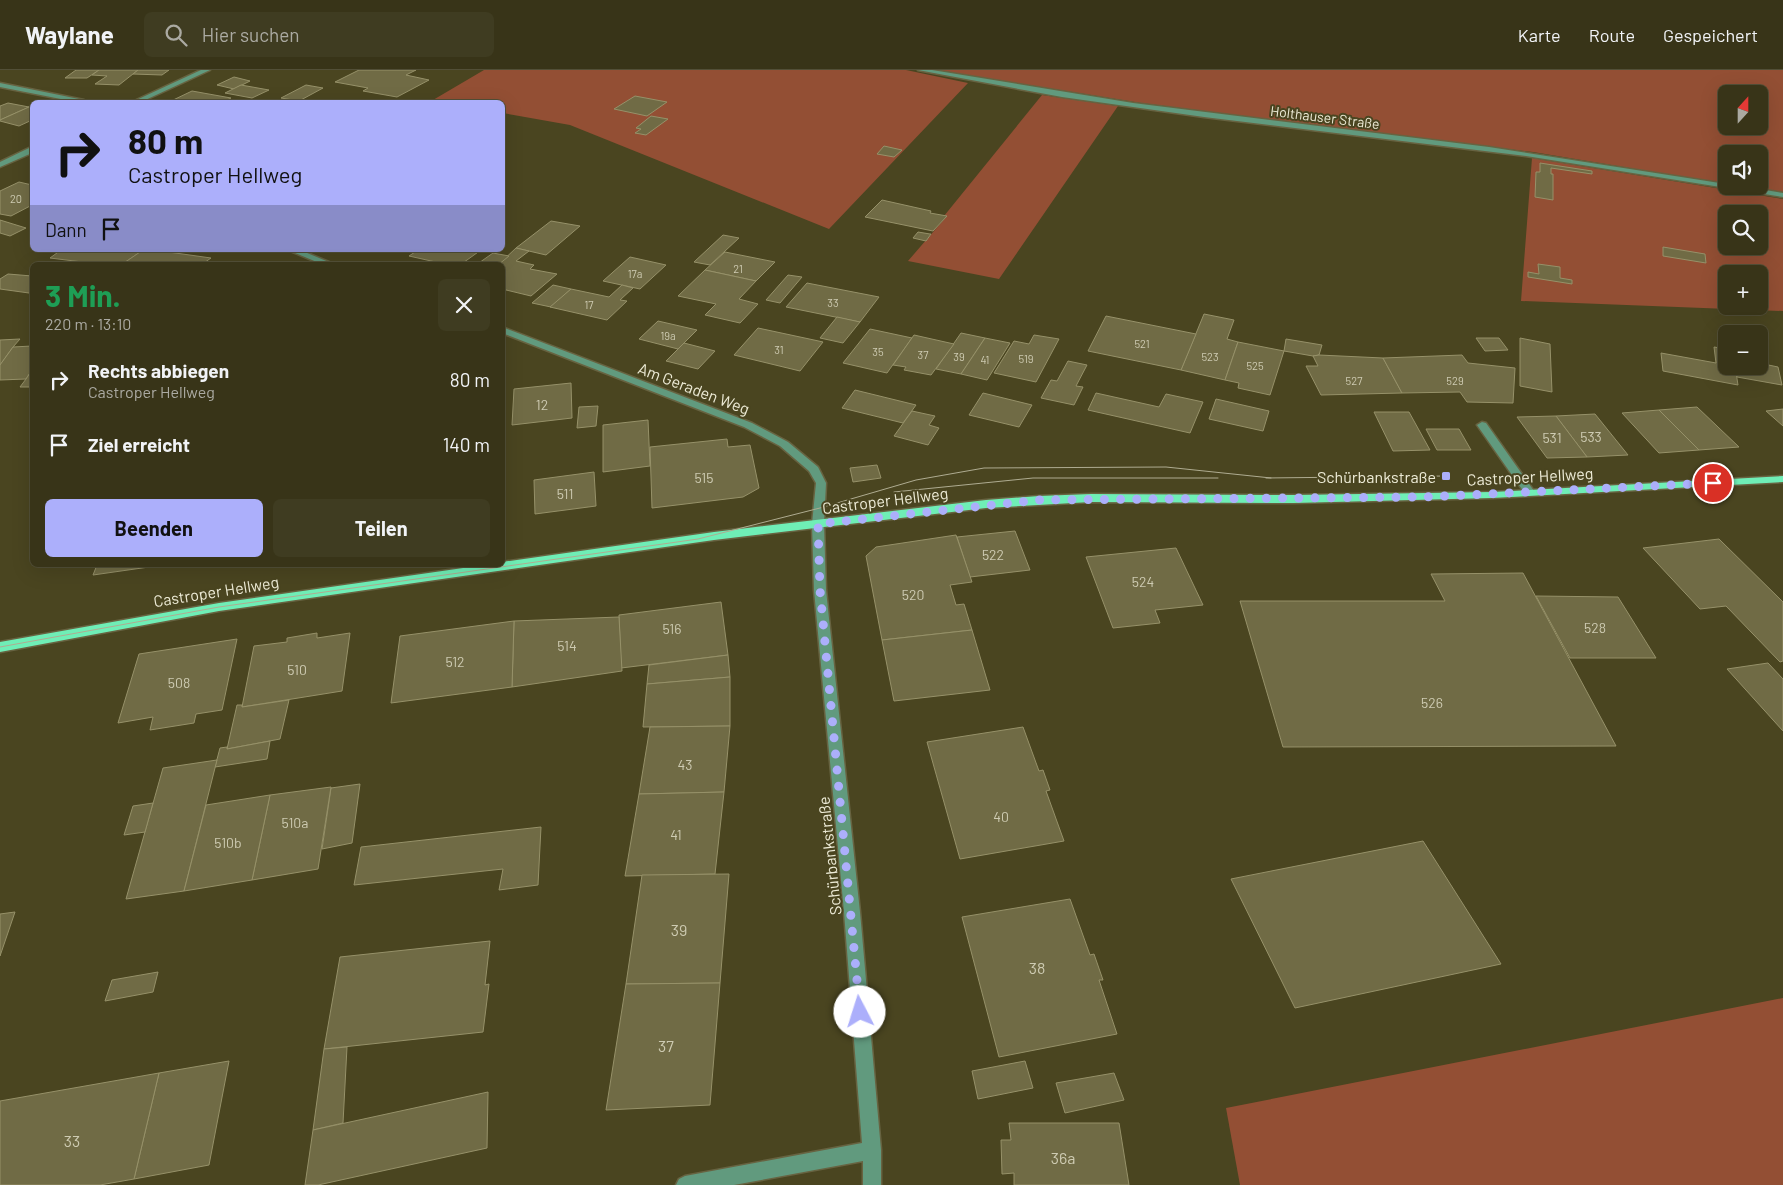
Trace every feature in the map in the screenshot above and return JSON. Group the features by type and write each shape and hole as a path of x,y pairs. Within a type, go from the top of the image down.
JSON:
{"main road":[{"name":"Castroper Hellweg","path":"505,566 714,536 1039,500 1425,497 1783,479"},
{"name":"Castroper Hellweg","path":"0,647 219,607 498,567"}],"street":[{"path":"140,100 207,70"},
{"name":"Holthauser Straße","path":"921,70 972,80 1134,105 1539,156 1783,195"},
{"path":"0,85 74,100"},
{"path":"0,165 30,151"},
{"path":"21,155 30,158"},
{"path":"297,252 324,262"},
{"name":"Am Geraden Weg","path":"505,331 748,424 784,444 814,469 821,483 818,524"},
{"path":"1482,425 1530,493"},
{"name":"Schürbankstraße","path":"818,524 820,590 852,912 872,1150 872,1185"},
{"path":"684,1185 872,1150"}],"shaded area":[{"path":"484,70 906,70 968,83 829,229 570,125 505,113 505,100 433,100"},
{"path":"936,70 1783,70 1783,192 1768,190 1768,145 1718,145 1718,183 1533,152 1141,103"},
{"path":"1042,95 1118,106 999,279 908,261 946,217 944,216"},
{"path":"1532,158 1718,188 1718,195 1759,195 1783,199 1783,311 1768,310 1768,265 1718,265 1718,309 1521,301"},
{"path":"1783,998 1783,1185 1240,1185 1226,1108"}],"building":[{"path":"76,70 99,70 87,78 65,78"},
{"path":"99,70 138,70 119,85 95,84 107,76 92,75"},
{"path":"138,70 169,70 162,75 133,74"},
{"path":"359,70 416,70 406,75 429,80 397,97 363,91 368,88 335,82"},
{"path":"234,77 250,81 234,89 217,85"},
{"path":"241,85 269,90 252,98 225,93"},
{"path":"306,85 323,88 301,100 281,98"},
{"path":"192,91 231,98 227,100 173,100"},
{"path":"635,96 667,102 647,116 614,109"},
{"path":"8,103 29,107 0,120 0,106"},
{"path":"30,107 30,121 19,126 0,120"},
{"path":"651,116 668,119 646,135 635,133 641,129 636,128"},
{"path":"884,146 902,150 894,157 877,154"},
{"path":"1540,163 1592,171 1592,174 1551,168 1551,174 1553,174 1553,200 1535,197 1536,172 1540,172"},
{"path":"19,182 30,185 30,206 11,216 0,214 0,191"},
{"path":"882,200 947,216 933,231 865,217"},
{"path":"0,220 26,228 10,236 0,233"},
{"path":"551,221 580,226 546,255 516,248"},
{"path":"918,232 931,234 926,241 913,238"},
{"path":"723,235 739,238 710,265 694,262"},
{"path":"1663,247 1705,254 1706,263 1663,256"},
{"path":"516,248 529,251 516,261 534,265 530,269 557,274 531,296 505,290 505,262 501,262"},
{"path":"58,252 140,252 125,262 83,262 50,258"},
{"path":"140,252 168,252 211,258 205,262 125,262"},
{"path":"415,252 478,252 464,262 436,262 409,256"},
{"path":"725,252 775,262 756,281 705,270"},
{"path":"493,253 509,256 502,262 480,262"},
{"path":"630,257 666,265 640,289 603,281"},
{"path":"1538,264 1560,267 1560,278 1572,280 1572,284 1528,277 1528,272 1539,274"},
{"path":"705,270 756,281 739,299 758,304 740,323 705,315 716,304 678,296"},
{"path":"8,274 30,276 30,292 0,289 0,279"},
{"path":"788,275 802,277 780,303 766,300"},
{"path":"807,283 879,297 860,322 786,307"},
{"path":"553,285 571,289 551,307 532,303"},
{"path":"622,285 633,288 620,300 627,301 607,320 550,307 571,289 609,297"},
{"path":"1204,314 1234,320 1227,339 1238,342 1225,380 1181,370"},
{"path":"1106,316 1196,334 1181,370 1088,351"},
{"path":"837,317 860,322 843,343 820,338"},
{"path":"658,321 697,330 678,349 639,339"},
{"path":"758,328 823,342 800,371 734,355"},
{"path":"870,329 912,338 887,373 843,363"},
{"path":"961,333 985,338 961,374 936,369"},
{"path":"914,335 954,344 931,375 904,370 906,367 893,365"},
{"path":"1034,335 1059,339 1036,382 994,373 1014,341 1029,344"},
{"path":"985,338 1010,343 987,380 961,374"},
{"path":"1476,338 1499,338 1508,350 1485,351"},
{"path":"1520,338 1550,344 1552,392 1520,386"},
{"path":"20,339 13,347 0,365 0,340"},
{"path":"1286,339 1322,345 1319,355 1313,356 1284,351"},
{"path":"1238,342 1284,351 1270,395 1238,388 1239,383 1225,380"},
{"path":"684,343 715,351 698,369 666,361"},
{"path":"30,346 30,373 26,379 0,380 0,365 13,347"},
{"path":"1714,347 1718,348 1718,375 1736,375 1738,385 1663,371 1661,353 1716,363"},
{"path":"1462,355 1468,363 1515,368 1513,403 1467,402 1460,392 1402,393 1383,358"},
{"path":"1313,356 1383,358 1402,393 1321,395 1306,366 1318,366"},
{"path":"1068,361 1087,365 1076,386 1083,387 1074,405 1041,398 1051,380 1057,381"},
{"path":"1768,365 1778,367 1782,385 1737,377 1737,375 1768,375"},
{"path":"30,373 30,387 20,387"},
{"path":"571,383 572,418 512,425 514,389"},
{"path":"855,390 916,405 903,423 842,408"},
{"path":"983,393 1032,405 1019,427 969,415"},
{"path":"1096,393 1159,407 1166,394 1203,402 1190,433 1088,410"},
{"path":"1216,399 1269,411 1263,431 1209,419"},
{"path":"598,406 596,426 577,428 579,407"},
{"path":"1697,407 1739,447 1699,450 1659,410"},
{"path":"1783,409 1783,426 1766,411"},
{"path":"1659,410 1699,450 1659,453 1622,413"},
{"path":"912,411 935,416 929,425 939,428 928,445 894,436"},
{"path":"1374,412 1409,412 1430,450 1393,451"},
{"path":"1595,414 1628,455 1587,457 1556,416"},
{"path":"1556,416 1587,457 1547,458 1517,417"},
{"path":"648,420 650,466 603,472 603,425"},
{"path":"1426,429 1459,429 1471,450 1437,450"},
{"path":"727,439 728,447 750,445 759,488 743,497 652,508 650,447"},
{"path":"877,465 881,478 853,482 850,468"},
{"path":"594,472 596,506 535,514 534,480"},
{"path":"1015,531 1030,570 970,577 957,537"},
{"path":"956,535 972,582 950,585 956,605 964,604 972,630 882,640 866,556 876,547"},
{"path":"1719,539 1783,602 1783,661 1780,662 1726,606 1700,609 1643,548"},
{"path":"1176,548 1203,605 1155,610 1160,623 1113,628 1086,557"},
{"path":"96,567 149,567 93,575"},
{"path":"1523,573 1616,746 1283,747 1240,601 1445,601 1431,574"},
{"path":"1536,596 1618,597 1656,658 1570,658"},
{"path":"721,602 728,655 621,668 619,615"},
{"path":"619,617 622,671 512,687 514,621"},
{"path":"514,621 512,687 391,703 400,636"},
{"path":"972,630 990,690 894,701 882,640"},
{"path":"317,633 317,638 350,633 342,691 242,707 254,646 287,642 287,638"},
{"path":"237,639 222,710 196,714 194,723 150,730 153,717 118,723 139,654"},
{"path":"728,655 730,677 647,684 649,665"},
{"path":"1768,663 1783,679 1783,731 1727,669"},
{"path":"730,677 730,726 643,727 647,684"},
{"path":"289,700 280,739 227,749 237,705 242,705 242,707"},
{"path":"730,726 724,792 639,794 650,727"},
{"path":"1023,727 1039,771 1043,770 1050,790 1046,791 1064,841 960,859 927,742"},
{"path":"270,741 267,759 215,767 220,748 227,747 227,749"},
{"path":"217,760 184,891 126,899 163,768"},
{"path":"360,784 352,843 322,849 331,788"},
{"path":"331,787 318,869 252,880 270,795"},
{"path":"724,792 715,874 625,876 639,794"},
{"path":"270,795 252,880 184,891 206,805"},
{"path":"153,803 145,832 124,835 133,806"},
{"path":"541,827 538,885 499,890 503,869 354,885 361,847"},
{"path":"1423,841 1501,964 1295,1008 1231,879"},
{"path":"729,874 720,983 626,984 642,875"},
{"path":"1070,899 1090,955 1094,954 1103,980 1099,980 1117,1034 999,1057 962,917"},
{"path":"15,912 0,956 0,914"},
{"path":"490,941 485,985 489,984 483,1032 324,1049 340,957"},
{"path":"158,972 153,992 105,1001 112,980"},
{"path":"720,983 710,1105 606,1110 626,984"},
{"path":"347,1047 343,1123 313,1130 324,1049"},
{"path":"229,1061 209,1165 134,1179 159,1073"},
{"path":"1025,1061 1033,1088 978,1099 972,1071"},
{"path":"159,1073 134,1179 100,1185 0,1185 0,1101"},
{"path":"1114,1073 1124,1100 1065,1113 1056,1083"},
{"path":"488,1092 487,1148 318,1185 305,1185 313,1130"},
{"path":"1009,1123 1119,1123 1129,1185 1014,1185 1014,1173 1002,1174 1001,1140 1011,1140"}],"tram line":[{"path":"505,566 698,539 820,508 916,480 984,468 1166,467 1271,478"},
{"path":"1271,478 1446,476"},
{"path":"894,492 1033,478 1218,478"},
{"path":"1266,478 1271,478"},
{"path":"0,647 219,607 501,567"}],"place":[{"name":"Schürbankstraße","path":"1446,476"}],"route":[{"path":"860,1012 820,590 818,524 986,504 1039,500 1091,498 1294,499 1425,497 1713,483"}]}
